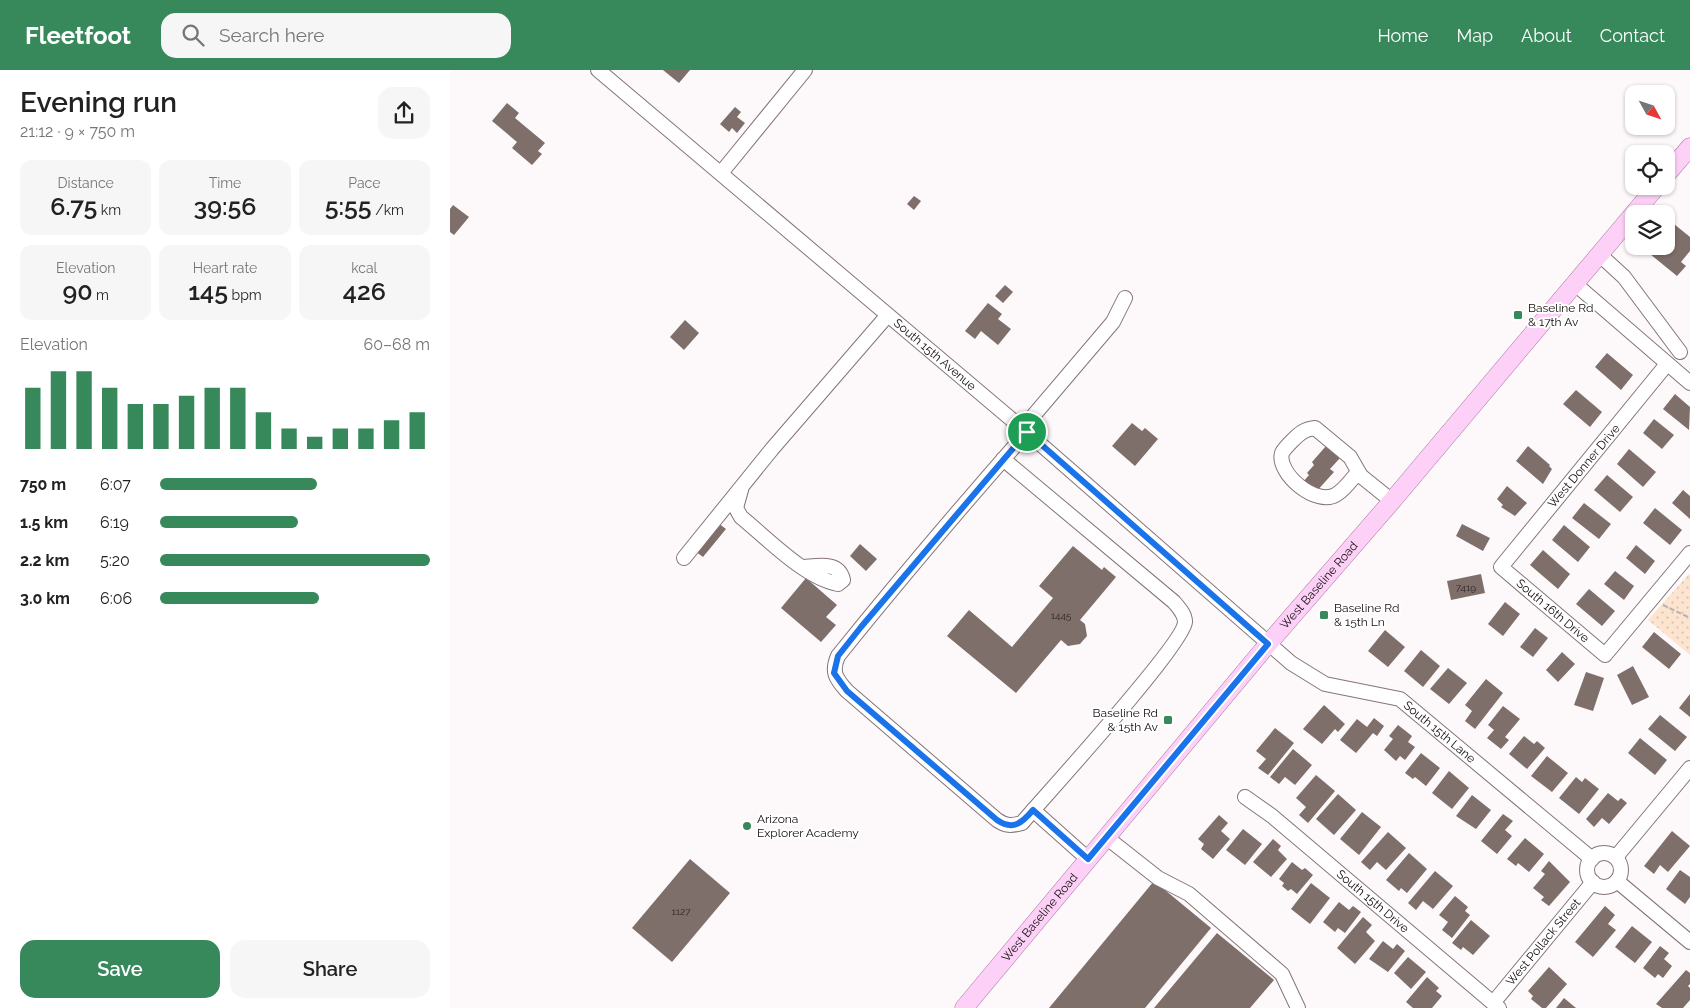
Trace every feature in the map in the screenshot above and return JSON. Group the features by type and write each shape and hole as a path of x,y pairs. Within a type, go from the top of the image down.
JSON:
{"main road":[{"path":"1675,164 1690,147"},
{"name":"West Baseline Road","path":"964,1008 1268,644 1392,501 1648,195"}],"street":[{"name":"South 15th Avenue","path":"598,70 1024,430 1268,644"},
{"path":"721,173 805,70"},
{"path":"1599,254 1624,277 1680,352"},
{"path":"1574,284 1690,384"},
{"path":"1003,459 1174,602 1182,612 1185,621 1182,634 1149,676 1022,823 1013,826 1005,826 997,820 847,691 834,673 838,656 1003,459 1024,430 1112,322 1125,298"},
{"path":"684,558 743,484 887,316"},
{"name":"West Donner Drive","path":"1500,567 1667,364"},
{"path":"1358,472 1336,495 1319,498 1312,496 1287,473 1282,461 1282,453 1301,432 1314,428 1350,457 1358,472 1392,501"},
{"path":"743,484 736,508 741,517 804,567"},
{"name":"South 16th Drive","path":"1500,567 1605,655 1690,553"},
{"name":"South 15th Lane","path":"1268,644 1301,670 1325,684 1400,699 1592,859"},
{"path":"1616,857 1690,768"},
{"name":"South 15th Drive","path":"1245,797 1272,816 1496,1006"},
{"path":"1033,810 1088,859"},
{"path":"1106,837 1158,878 1189,894 1282,974 1298,1008"},
{"path":"1604,853 1616,857 1621,869 1617,881 1603,886 1593,882 1588,868 1592,859 1604,853"},
{"path":"1617,881 1690,942"},
{"name":"West Pollack Street","path":"1496,1006 1593,882"}],"path":[{"path":"1660,604 1690,618"}],"shaded area":[{"path":"1690,575 1690,655 1648,620"}],"building":[{"path":"663,70 690,70 679,83"},
{"path":"507,103 519,113 515,118 545,143 538,151 542,154 532,165 512,148 517,142 492,121"},
{"path":"735,107 741,112 737,117 745,123 737,133 732,128 729,132 720,124"},
{"path":"914,196 921,201 914,210 907,204"},
{"path":"453,205 469,217 454,235 450,232 450,209"},
{"path":"1675,225 1690,237 1690,251 1681,262 1686,266 1677,276 1651,255 1675,255"},
{"path":"1005,285 1013,292 1003,303 995,296"},
{"path":"988,303 1002,314 998,319 1011,329 998,345 981,331 975,339 965,331"},
{"path":"685,320 699,333 684,350 670,337"},
{"path":"1607,353 1633,375 1621,390 1595,367"},
{"path":"1576,390 1602,412 1590,427 1563,404"},
{"path":"1675,394 1690,407 1689,430 1663,409"},
{"path":"1654,419 1674,435 1662,449 1643,433"},
{"path":"1132,423 1142,431 1145,428 1158,439 1135,466 1112,446"},
{"path":"1326,446 1340,458 1330,469 1334,472 1315,493 1303,482 1309,475 1307,473 1314,465 1312,462"},
{"path":"1528,446 1550,465 1552,469 1543,484 1516,461"},
{"path":"1629,449 1656,472 1643,487 1617,464"},
{"path":"1607,475 1633,497 1620,512 1594,490"},
{"path":"1507,486 1527,503 1515,516 1501,507 1503,505 1497,499"},
{"path":"1683,490 1690,496 1690,519 1672,503"},
{"path":"1584,503 1611,524 1599,539 1572,518"},
{"path":"1655,508 1682,530 1670,545 1643,523"},
{"path":"718,523 726,529 703,557 695,551"},
{"path":"1462,524 1490,538 1483,551 1456,536"},
{"path":"1564,525 1590,547 1578,562 1552,540"},
{"path":"860,544 877,559 866,571 850,556"},
{"path":"1636,545 1655,561 1645,574 1626,558"},
{"path":"1073,546 1102,570 1104,567 1116,577 1080,620 1085,624 1087,636 1080,644 1068,646 1061,640 1016,693 947,636 969,610 1012,647 1053,598 1039,586"},
{"path":"1543,550 1570,574 1558,589 1530,565"},
{"path":"1615,571 1634,586 1624,600 1604,584"},
{"path":"1481,574 1485,593 1451,600 1447,581"},
{"path":"806,578 837,605 826,617 836,625 821,642 781,608"},
{"path":"1589,589 1615,611 1602,626 1576,604"},
{"path":"1505,602 1520,614 1503,636 1488,624"},
{"path":"1535,628 1548,638 1533,657 1520,647"},
{"path":"1385,630 1405,647 1388,667 1368,651"},
{"path":"1654,632 1681,654 1669,669 1642,647"},
{"path":"1421,650 1440,666 1423,687 1404,671"},
{"path":"1562,652 1575,664 1558,682 1546,670"},
{"path":"1633,666 1649,697 1632,705 1617,675"},
{"path":"1448,668 1467,683 1449,704 1430,689"},
{"path":"1586,672 1604,678 1593,711 1574,705"},
{"path":"1486,679 1503,693 1475,729 1465,721 1472,711 1465,705"},
{"path":"1690,694 1690,717 1679,708"},
{"path":"1324,705 1345,724 1338,732 1335,729 1322,744 1303,729"},
{"path":"1503,706 1520,719 1505,737 1509,740 1501,749 1487,738 1494,730 1488,725"},
{"path":"1660,715 1687,737 1675,751 1648,729"},
{"path":"1374,718 1384,726 1377,736 1373,733 1356,753 1340,740 1357,719 1367,727"},
{"path":"1398,725 1412,736 1408,742 1415,747 1405,760 1400,756 1396,761 1384,750 1393,739 1389,736"},
{"path":"1275,728 1294,743 1268,775 1258,768 1266,759 1256,751"},
{"path":"1524,736 1534,744 1537,741 1545,748 1527,769 1509,754"},
{"path":"1640,738 1667,760 1655,775 1628,753"},
{"path":"1293,749 1312,765 1295,785 1285,777 1279,784 1270,777"},
{"path":"1421,753 1440,768 1426,786 1415,777 1413,779 1405,773"},
{"path":"1547,756 1568,773 1552,792 1531,776"},
{"path":"1449,771 1469,788 1452,809 1432,793"},
{"path":"1316,775 1335,791 1308,823 1299,815 1306,807 1296,798"},
{"path":"1576,777 1582,782 1585,778 1599,789 1579,814 1559,798"},
{"path":"1608,793 1618,801 1621,798 1627,803 1609,824 1602,818 1594,827 1586,819"},
{"path":"1338,794 1356,810 1334,835 1316,819"},
{"path":"1472,795 1491,810 1476,829 1456,816"},
{"path":"1362,812 1381,827 1359,855 1340,839"},
{"path":"1503,814 1513,821 1505,830 1512,836 1497,854 1481,841"},
{"path":"1219,815 1228,823 1221,831 1230,839 1213,859 1201,849 1204,844 1198,839"},
{"path":"1243,829 1262,844 1245,865 1226,850"},
{"path":"1672,831 1690,846 1668,872 1660,865 1654,874 1644,866"},
{"path":"1388,832 1406,848 1386,870 1377,862 1370,870 1361,862"},
{"path":"1525,838 1544,854 1529,872 1518,863 1516,866 1507,859"},
{"path":"1273,839 1281,846 1278,850 1287,859 1271,877 1253,862"},
{"path":"1409,853 1427,869 1407,893 1401,888 1399,891 1386,880"},
{"path":"690,859 730,893 672,962 632,928"},
{"path":"1549,861 1570,882 1549,906 1541,900 1544,897 1533,888 1545,874 1541,871"},
{"path":"1292,862 1302,870 1305,868 1313,875 1297,894 1291,889 1288,891 1282,886 1284,883 1279,879"},
{"path":"1680,870 1690,877 1690,897 1685,904 1666,889"},
{"path":"1435,871 1453,886 1433,909 1423,901 1416,910 1408,903"},
{"path":"1154,881 1211,928 1145,1008 1049,1008"},
{"path":"1311,883 1330,898 1310,924 1291,909"},
{"path":"1455,896 1468,907 1465,911 1470,915 1452,938 1442,930 1448,922 1439,915"},
{"path":"1339,902 1349,910 1353,906 1361,912 1345,933 1338,928 1335,932 1323,922"},
{"path":"1605,906 1615,915 1608,924 1616,930 1593,957 1575,942"},
{"path":"1363,917 1372,925 1366,932 1375,941 1355,964 1337,948"},
{"path":"1471,920 1490,936 1473,955 1463,947 1461,950 1452,943"},
{"path":"1632,926 1652,942 1635,963 1615,947"},
{"path":"1217,933 1274,980 1250,1008 1154,1008"},
{"path":"1383,941 1393,949 1397,944 1405,951 1388,972 1369,959"},
{"path":"1660,946 1669,953 1664,959 1672,966 1663,978 1658,974 1655,978 1643,968"},
{"path":"1408,957 1426,972 1411,989 1394,973"},
{"path":"1549,967 1567,984 1546,1008 1542,1008 1531,999 1533,996 1528,991"},
{"path":"1686,970 1690,973 1690,984 1688,986 1690,988 1690,1000 1683,1008 1662,1008 1656,1004"},
{"path":"1427,977 1439,988 1436,991 1442,996 1432,1008 1413,1008 1406,1002"},
{"path":"1564,998 1576,1008 1556,1008"}],"place":[{"name":"Baseline Rd & 17th Av","path":"1518,315"},
{"name":"Baseline Rd & 15th Ln","path":"1324,615"},
{"name":"Baseline Rd & 15th Av","path":"1168,720"},
{"name":"Arizona Explorer Academy","path":"747,826"}],"route":[{"path":"1027,432 1268,644 1088,859 1033,810 1022,823 1005,826 847,691 837,680 834,673 834,665 838,656 861,627 931,542 1027,432"}]}
